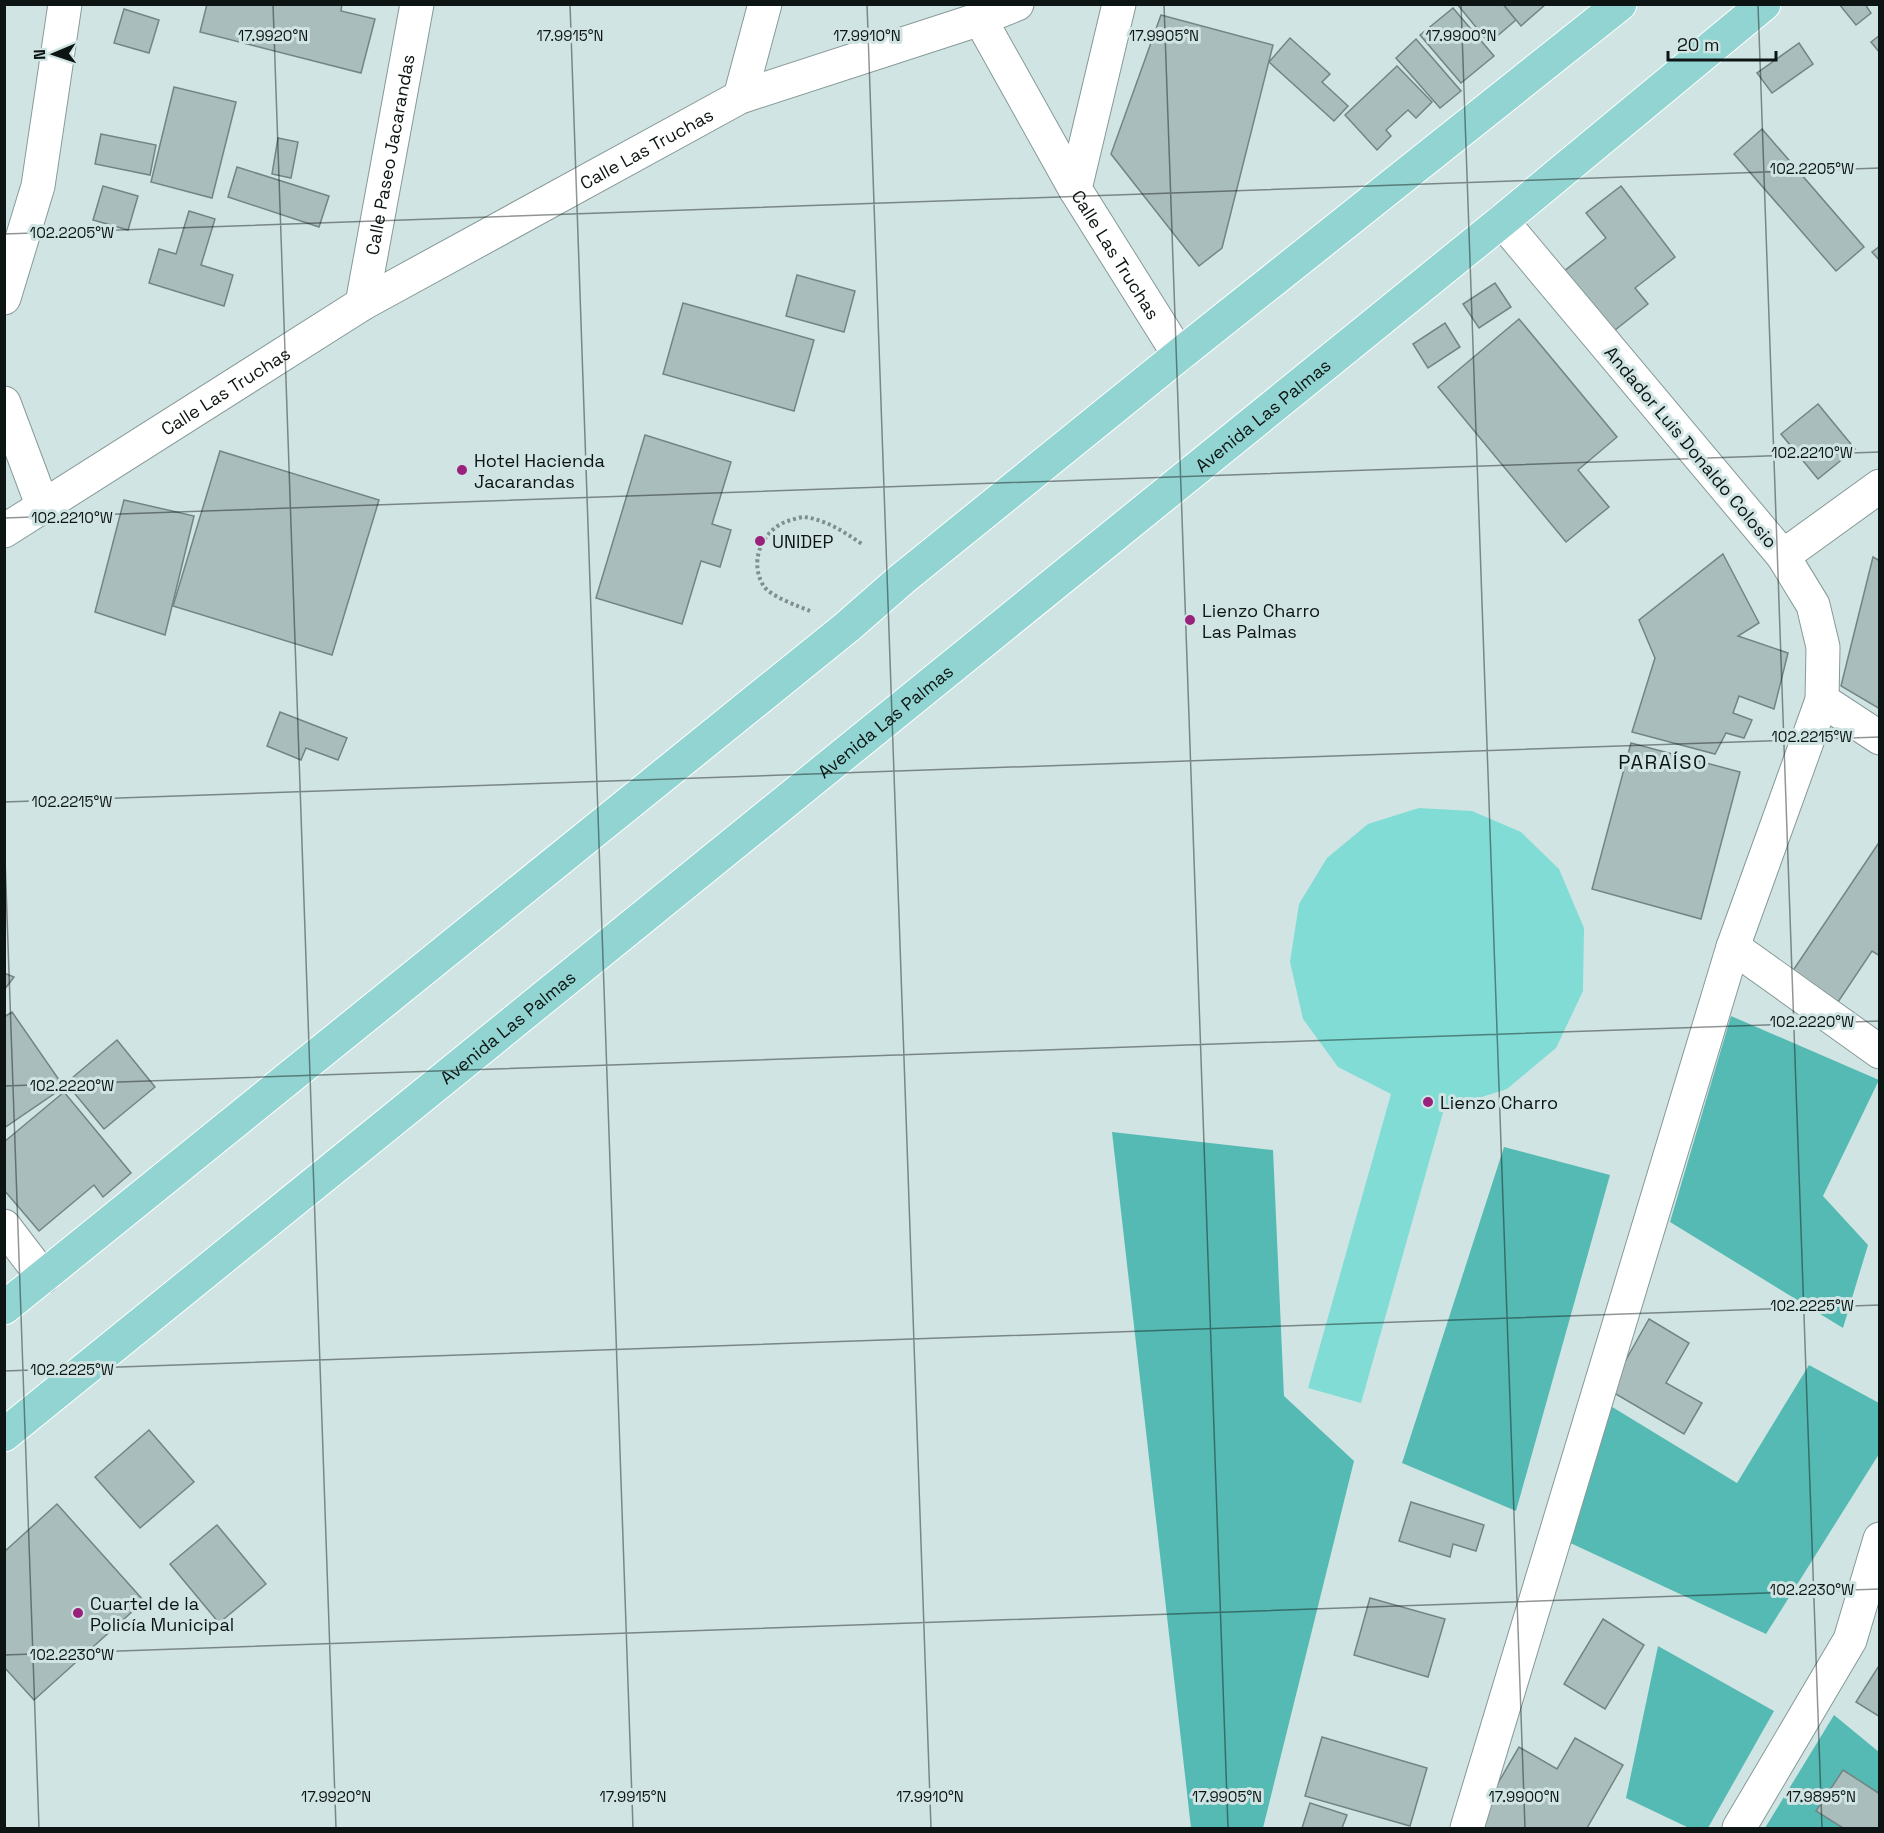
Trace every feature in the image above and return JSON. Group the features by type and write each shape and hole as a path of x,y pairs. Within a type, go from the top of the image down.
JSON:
{"main road":[{"path":"4,1308 847,627 911,572 1179,355 1620,4"},
{"name":"Avenida Las Palmas","path":"4,1435 1502,220 1764,4"}],"street":[{"path":"4,298 38,186 66,4"},
{"name":"Calle Paseo Jacarandas","path":"362,304 417,4"},
{"path":"740,96 765,4"},
{"path":"980,19 1017,4"},
{"path":"1075,189 1119,4"},
{"name":"Calle Las Truchas","path":"4,531 362,304 740,96 980,19 1075,189 1179,355"},
{"name":"Andador Luis Donaldo Colosio","path":"1467,1828 1733,947 1822,700 1823,646 1813,605 1783,556 1502,220"},
{"path":"4,403 42,507"},
{"path":"1783,556 1880,486"},
{"path":"1822,700 1880,738"},
{"path":"1733,947 1880,1052"},
{"path":"4,1226 43,1277"},
{"path":"1739,1828 1850,1640 1880,1539"}],"path":[{"path":"847,627 781,599 763,586 756,564 761,541 780,523 802,517 831,524 862,544"}],"shaded area":[{"name":"Lienzo Charro","path":"1419,808 1472,811 1521,832 1559,869 1584,928 1583,991 1556,1048 1507,1089 1444,1109 1361,1403 1308,1388 1391,1094 1338,1067 1303,1019 1290,962 1299,904 1327,858 1368,824"},
{"path":"1731,1016 1879,1080 1823,1196 1868,1245 1843,1328 1670,1222"},
{"path":"1112,1132 1273,1150 1284,1396 1354,1461 1263,1828 1191,1828"},
{"path":"1504,1147 1610,1175 1516,1511 1402,1463"},
{"path":"1809,1365 1879,1403 1879,1454 1766,1634 1566,1541 1604,1402 1737,1483"},
{"path":"1658,1646 1774,1711 1708,1828 1689,1828 1626,1798"},
{"path":"1834,1715 1879,1752 1879,1828 1765,1828"}],"building":[{"path":"207,4 342,4 341,11 375,19 361,73 200,32"},
{"path":"1457,4 1503,4 1516,20 1489,43"},
{"path":"1503,4 1546,4 1521,26"},
{"path":"1839,4 1865,4 1871,13 1856,25"},
{"path":"1453,8 1494,56 1461,83 1420,35"},
{"path":"124,9 159,20 149,53 114,43"},
{"path":"1161,15 1273,45 1222,248 1199,266 1111,154"},
{"path":"1880,35 1880,53 1871,42"},
{"path":"1290,38 1330,74 1322,82 1348,106 1334,121 1269,62"},
{"path":"1416,39 1461,91 1440,108 1396,58"},
{"path":"1799,43 1813,64 1772,93 1757,73"},
{"path":"1397,66 1432,102 1416,118 1408,110 1386,130 1391,136 1377,150 1345,115"},
{"path":"174,87 236,102 212,198 151,182"},
{"path":"1762,129 1864,247 1836,271 1734,154"},
{"path":"101,134 156,145 150,175 95,164"},
{"path":"278,138 298,142 291,178 272,174"},
{"path":"237,167 329,196 319,227 228,197"},
{"path":"103,186 138,196 128,230 93,220"},
{"path":"1621,186 1675,257 1635,288 1648,304 1610,334 1563,272 1606,238 1586,213"},
{"path":"189,211 215,219 201,265 233,275 224,306 149,283 159,249 176,254"},
{"path":"1880,246 1880,261 1872,252"},
{"path":"797,275 855,291 844,332 786,316"},
{"path":"1495,283 1511,307 1479,328 1463,304"},
{"path":"683,303 814,340 794,411 663,374"},
{"path":"1519,319 1617,437 1578,470 1609,507 1566,542 1438,387"},
{"path":"1445,323 1460,347 1428,368 1413,344"},
{"path":"1818,404 1855,449 1818,479 1781,434"},
{"path":"645,435 731,462 712,524 731,530 720,567 701,561 682,624 596,598"},
{"path":"220,451 379,500 332,655 173,606"},
{"path":"124,500 194,516 165,635 95,612"},
{"path":"1723,554 1759,623 1738,636 1788,653 1774,709 1739,696 1733,713 1752,720 1744,738 1726,733 1715,754 1632,732 1655,658 1639,620"},
{"path":"1873,557 1880,561 1880,709 1841,686"},
{"path":"280,712 347,738 338,760 306,748 301,760 267,746"},
{"path":"1631,743 1740,772 1701,919 1592,889"},
{"path":"1880,841 1880,956 1872,951 1838,1002 1792,972"},
{"path":"4,973 14,977 4,990"},
{"path":"12,1012 64,1087 4,1128 4,1017"},
{"path":"117,1040 155,1087 104,1129 66,1083"},
{"path":"64,1092 131,1173 103,1197 94,1185 39,1231 4,1190 4,1142"},
{"path":"1649,1319 1689,1343 1666,1383 1702,1403 1684,1434 1609,1390"},
{"path":"149,1430 194,1482 140,1528 95,1477"},
{"path":"1411,1502 1484,1525 1476,1551 1453,1544 1450,1557 1399,1541"},
{"path":"57,1504 144,1601 34,1700 4,1667 4,1552"},
{"path":"217,1525 266,1584 219,1623 170,1564"},
{"path":"1370,1598 1445,1619 1428,1677 1354,1655"},
{"path":"1603,1619 1644,1645 1605,1709 1564,1684"},
{"path":"1880,1664 1880,1717 1856,1702"},
{"path":"1322,1737 1427,1768 1410,1826 1305,1796"},
{"path":"1575,1738 1623,1765 1587,1828 1472,1828 1519,1747 1557,1769"},
{"path":"1843,1770 1880,1794 1880,1828 1843,1828 1816,1811"},
{"path":"1310,1803 1347,1815 1342,1828 1302,1828"}],"place":[{"name":"Hotel Hacienda Jacarandas","path":"462,470"},
{"name":"UNIDEP","path":"760,541"},
{"name":"Lienzo Charro Las Palmas","path":"1190,620"},
{"name":"Lienzo Charro","path":"1428,1102"},
{"name":"Cuartel de la Policía Municipal","path":"78,1613"}],"district":[{"name":"PARAÍSO","path":"1663,762"}]}
